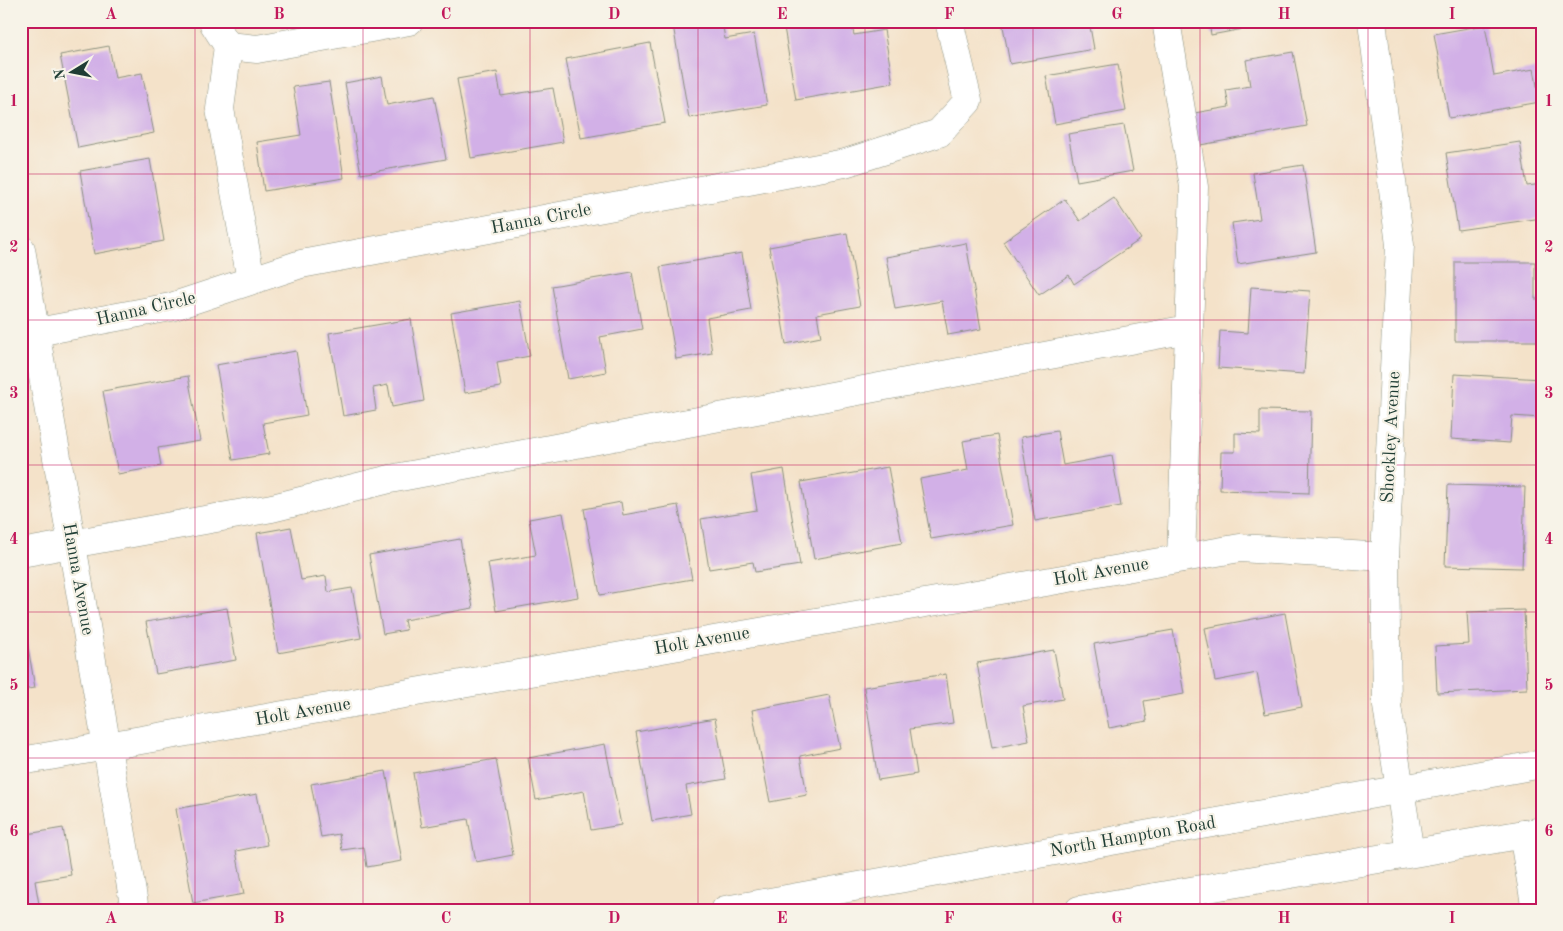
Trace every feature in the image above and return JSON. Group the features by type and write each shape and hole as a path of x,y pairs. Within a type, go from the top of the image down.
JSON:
{"street":[{"path":"213,21 228,46 220,109 251,280"},
{"path":"228,46 257,49 409,21"},
{"name":"Hanna Circle","path":"28,334 172,307 301,264 845,163 939,133 968,101 949,21"},
{"path":"1166,21 1194,187 1181,558"},
{"name":"Shockley Avenue","path":"1372,21 1400,245 1385,557 1387,706 1410,853"},
{"name":"Hanna Avenue","path":"21,249 28,334 72,544 135,910"},
{"path":"21,553 272,508 390,479 1188,329"},
{"name":"Holt Avenue","path":"21,761 1240,548 1385,557"},
{"name":"North Hampton Road","path":"725,910 1542,764"},
{"path":"1079,910 1532,832 1536,910"}],"building":[{"path":"694,21 722,21 725,39 754,34 767,105 689,118 673,25"},
{"path":"783,21 851,21 854,35 884,30 893,83 796,100"},
{"path":"1002,21 1089,21 1094,49 1010,64"},
{"path":"1209,21 1281,21 1281,22 1211,35"},
{"path":"1485,25 1494,76 1534,69 1540,102 1449,118 1434,34"},
{"path":"650,43 665,123 581,138 566,59"},
{"path":"109,46 115,78 142,73 154,133 78,148 60,55"},
{"path":"1293,52 1307,126 1189,147 1183,115 1229,107 1226,90 1250,86 1246,60"},
{"path":"1118,64 1126,111 1055,124 1046,76"},
{"path":"497,72 501,96 553,88 563,142 471,158 457,79"},
{"path":"382,76 387,105 434,96 446,159 361,174 345,83"},
{"path":"329,82 344,178 264,191 257,142 301,135 293,87"},
{"path":"1124,125 1133,171 1077,181 1068,134"},
{"path":"1520,142 1527,186 1542,184 1542,218 1458,230 1446,153"},
{"path":"150,159 164,241 94,254 80,171"},
{"path":"1303,165 1316,252 1238,264 1232,223 1260,219 1253,173"},
{"path":"1114,198 1141,239 1074,284 1069,275 1039,295 1003,242 1065,199 1080,221"},
{"path":"847,233 860,306 817,314 821,337 786,344 769,247"},
{"path":"966,243 981,329 948,335 942,301 895,309 886,257"},
{"path":"742,253 751,310 707,318 712,353 676,359 660,267"},
{"path":"1455,262 1535,262 1535,299 1542,299 1542,341 1455,341"},
{"path":"632,272 642,329 600,337 606,372 568,379 552,286"},
{"path":"1251,287 1310,291 1304,374 1218,368 1220,331 1248,333"},
{"path":"520,301 530,356 497,362 501,387 465,393 451,313"},
{"path":"411,319 424,401 392,407 388,385 373,388 376,410 343,416 329,333"},
{"path":"296,351 307,415 263,423 269,454 233,460 216,365"},
{"path":"1454,374 1542,379 1542,418 1512,416 1510,443 1451,439"},
{"path":"188,376 200,441 158,448 161,466 118,474 103,391"},
{"path":"1260,410 1311,411 1309,493 1220,490 1221,452 1235,452 1235,433 1260,434"},
{"path":"1057,431 1063,465 1112,456 1121,506 1035,521 1021,437"},
{"path":"997,435 1013,525 931,539 920,479 968,470 963,441"},
{"path":"888,467 902,543 814,559 801,482"},
{"path":"784,469 800,565 755,572 753,562 709,569 701,519 757,510 751,475"},
{"path":"1448,485 1525,487 1522,568 1445,566"},
{"path":"621,502 623,515 678,505 692,579 600,595 584,509"},
{"path":"563,513 578,597 496,611 488,563 536,555 529,519"},
{"path":"291,527 301,580 326,576 328,592 352,588 361,638 278,653 257,533"},
{"path":"460,539 473,608 404,620 406,630 383,634 369,555"},
{"path":"227,608 236,660 156,674 146,622"},
{"path":"1524,610 1527,689 1437,693 1435,646 1469,644 1467,612"},
{"path":"1285,613 1302,707 1265,714 1257,673 1215,681 1205,628"},
{"path":"1173,630 1184,694 1144,701 1147,721 1109,728 1094,644"},
{"path":"26,635 35,688 21,690 21,636"},
{"path":"1054,650 1063,699 1023,706 1029,741 992,748 977,663"},
{"path":"946,674 953,723 910,729 917,774 878,780 864,687"},
{"path":"829,695 840,748 800,756 807,795 770,802 752,710"},
{"path":"715,718 726,779 686,786 691,814 652,821 636,732"},
{"path":"605,744 621,825 591,830 584,791 536,800 528,758"},
{"path":"496,759 513,855 476,862 468,819 422,827 413,773"},
{"path":"386,771 402,861 367,867 364,847 342,850 339,834 321,837 311,784"},
{"path":"257,794 267,845 236,851 244,894 193,903 176,809"},
{"path":"63,828 71,875 35,881 40,910 21,910 21,835"}]}
